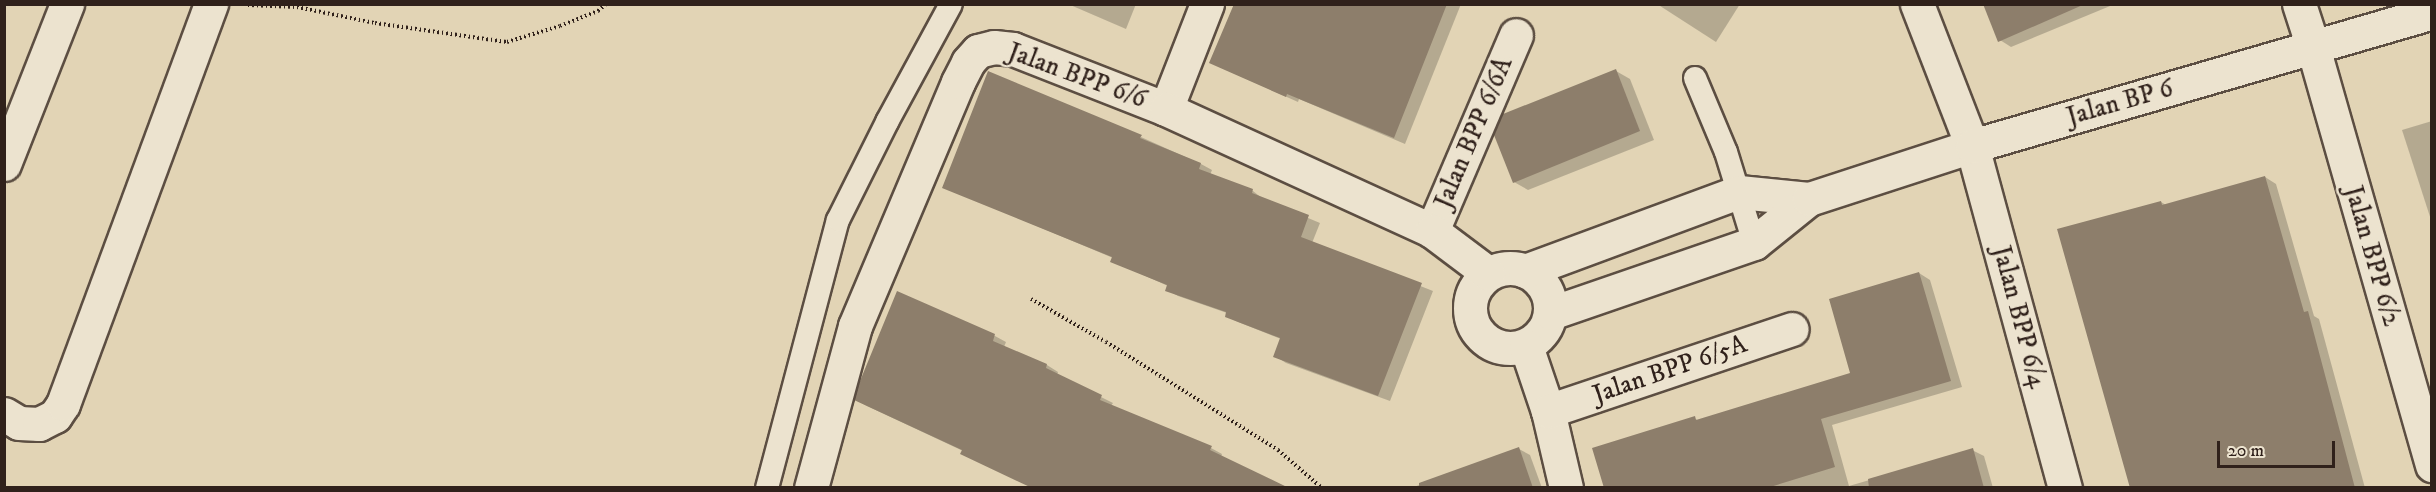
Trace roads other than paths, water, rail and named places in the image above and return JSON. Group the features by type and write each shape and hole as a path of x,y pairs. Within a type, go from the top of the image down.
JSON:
{"street":[{"path":"4,164 67,4"},
{"path":"4,414 19,423 39,424 55,416 63,404 211,4"},
{"path":"1166,109 1208,4"},
{"name":"Jalan BPP 6/4","path":"1917,4 1972,146 2065,488"},
{"name":"Jalan BPP 6/2","path":"2299,4 2432,465"},
{"name":"Jalan BP 6","path":"1809,199 1972,146 2432,12"},
{"name":"Jalan BPP 6/6A","path":"1432,231 1516,35"},
{"name":"Jalan BPP 6/6","path":"821,445 855,326 958,82 968,62 978,51 994,47 1013,49 1166,109 1432,231 1488,273"},
{"path":"1525,271 1739,192 1809,199"},
{"path":"1551,313 1672,269 1754,243 1809,199"},
{"path":"1659,221 1672,269"},
{"path":"1500,268 1525,271 1536,277 1545,287 1550,299 1551,313 1546,327 1538,338 1526,346 1510,349 1496,346 1482,339 1474,327 1469,312 1471,297 1477,283 1488,273 1500,268"},
{"name":"Jalan BPP 6/5A","path":"1548,411 1792,329"},
{"path":"1526,346 1548,411 1566,488"},
{"path":"811,488 821,445"},
{"path":"821,445 828,477 834,488"}],"lane":[{"path":"767,488 838,220 887,122 951,4"},
{"path":"1695,78 1739,192 1754,243"}]}
